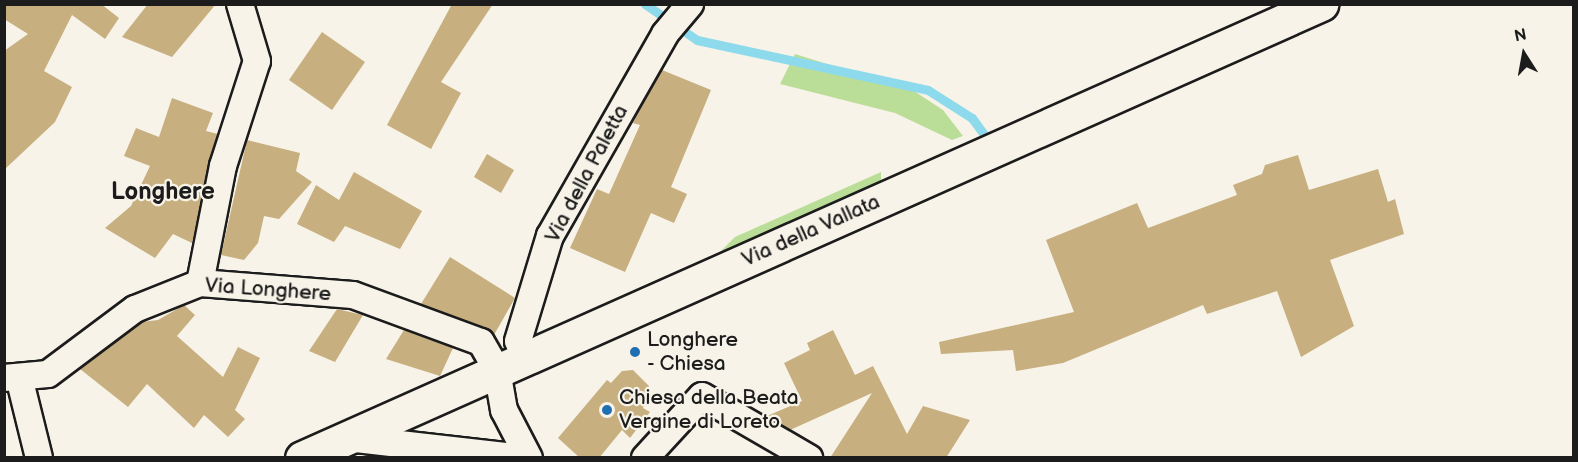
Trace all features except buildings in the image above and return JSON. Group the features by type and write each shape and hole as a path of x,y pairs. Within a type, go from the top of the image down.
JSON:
{"main road":[{"name":"Via della Vallata","path":"302,458 1321,4"}],"street":[{"path":"200,283 223,166 257,61 240,4"},
{"name":"Via della Paletta","path":"529,458 504,410 511,364 550,236 664,34 690,4"},
{"name":"Via Longhere","path":"12,378 48,374 135,309 200,283 352,295 481,342 511,364"},
{"path":"12,378 39,458"},
{"path":"645,458 702,396 809,458"},
{"path":"346,438 523,458"}],"green space":[{"path":"795,54 914,91 943,110 963,136 952,140 895,113 780,84"},
{"path":"881,172 881,184 714,258 735,237"}],"waterway":[{"path":"645,4 697,40 928,90 972,118 986,137"}],"place":[{"name":"Longhere - Chiesa","path":"635,352"},
{"name":"Chiesa della Beata Vergine di Loreto","path":"607,410"}],"district":[{"name":"Longhere","path":"163,192"}]}
